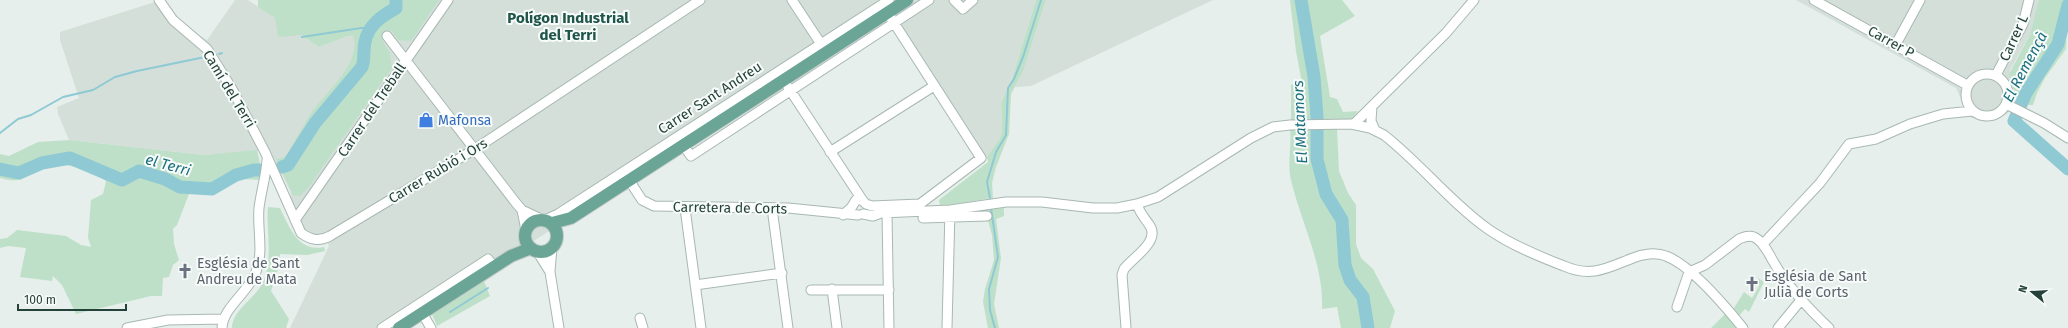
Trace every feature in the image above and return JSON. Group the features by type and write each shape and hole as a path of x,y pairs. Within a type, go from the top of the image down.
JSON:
{"main road":[{"path":"530,242 545,252 552,248 557,241 558,235 571,218 906,0"},
{"path":"399,328 511,256 530,242 532,222 571,218"},
{"path":"546,221 558,235"}],"street":[{"name":"Camí del Terri","path":"159,0 173,20 207,49 245,111 267,158"},
{"name":"Carrer del Treball","path":"295,220 448,0"},
{"name":"Carrer Rubió i Ors","path":"267,158 302,233 309,238 319,240 326,238 475,149 700,0"},
{"path":"792,0 821,44"},
{"name":"Carrer Sant Andreu","path":"546,221 889,0"},
{"path":"683,145 691,156 929,0"},
{"path":"954,0 963,9 973,0"},
{"path":"1350,124 1372,106 1446,33 1474,0"},
{"name":"Carrer P","path":"1814,0 1896,44 1967,85"},
{"path":"1896,44 1920,0"},
{"name":"Carrer L","path":"1996,75 2023,24 2029,0"},
{"path":"850,182 853,213 863,208 872,206 920,204 981,158 887,12"},
{"path":"387,36 522,210 530,242 550,272"},
{"path":"1988,73 1996,75 2003,80 2007,88 2008,96 2006,104 2001,111 1995,115 1987,117 1979,115 1972,111 1967,104 1965,94 1967,85 1972,79 1980,74 1988,73"},
{"path":"783,80 850,182 863,208"},
{"path":"830,152 934,86"},
{"path":"2006,104 2032,116 2068,138"},
{"path":"1372,106 1371,121 1374,130"},
{"path":"1762,244 1820,183 1849,144 1876,139 1910,124 1943,114 1972,111"},
{"name":"Carretera de Corts","path":"629,180 638,196 647,204 660,207 772,208 843,215 863,208 873,216 950,214 981,205 996,203 1042,202 1100,209 1137,204 1158,197 1263,131 1290,124 1350,124 1374,130 1396,145 1478,222 1496,234 1527,250 1568,268 1586,272 1607,269 1642,255 1666,255 1689,272"},
{"path":"127,328 164,321 222,324 248,287 257,270 260,253 260,207 267,158"},
{"path":"263,194 270,187 279,184"},
{"path":"843,215 857,200 863,208"},
{"path":"1126,328 1122,275 1124,269 1150,242 1152,234 1151,227 1140,213 1137,204"},
{"path":"685,208 701,328"},
{"path":"772,208 782,273 788,328"},
{"path":"522,210 546,221"},
{"path":"947,328 950,214 987,216"},
{"path":"885,215 889,290 889,328"},
{"path":"1677,307 1689,272 1705,265 1728,246 1745,236 1754,237 1762,244 1776,267 1801,300 1829,328"},
{"path":"552,248 550,272 559,328"},
{"path":"382,328 488,259 494,267"},
{"path":"1689,272 1712,293 1743,328"},
{"path":"696,285 782,273"},
{"path":"832,289 837,328"},
{"path":"811,290 889,290"},
{"path":"1778,328 1801,300"},
{"path":"422,313 431,328"},
{"path":"640,318 643,328"}],"shaded area":[{"path":"154,0 159,0 163,6 192,31 207,40 235,0 248,0 319,47 348,36 386,35 411,0 1036,0 1012,79 1001,103 1002,131 999,140 988,157 989,159 981,158 887,13 399,328 290,328 329,246 326,239 314,240 295,220 290,191 270,150 204,155 69,140 58,114 57,107 79,98 60,40 60,32 155,2"},
{"path":"1046,0 1213,0 1031,86 1015,87 1023,72"},
{"path":"1796,0 2039,0 2037,14 2030,35 2010,70 2010,79 2014,86 2017,100 2007,114 1986,122 1969,117 1956,88"}],"green space":[{"path":"258,0 439,0 411,41 398,40 391,30 382,40 390,53 392,68 308,188 300,196 293,195 276,159 283,158 288,153 311,113 341,77 352,57 354,46 353,36 348,36 319,47 301,35 278,37 275,18 258,7"},
{"path":"1036,0 1046,0 1023,72 1011,94 1009,134 996,167 992,183 993,198 940,206 939,200 988,162 987,157 999,140 1002,131 1001,103 1012,79"},
{"path":"1290,0 1342,0 1355,16 1320,36 1330,97 1337,99 1343,112 1358,111 1352,119 1291,120 1291,85 1302,83 1296,51"},
{"path":"2039,0 2068,0 2066,49 2045,78 2037,93 2033,105 2029,105 2017,100 2009,74 2030,35"},
{"path":"1290,128 1337,128 1339,171 1348,193 1356,205 1356,244 1361,258 1373,269 1395,311 1390,328 1341,328 1337,307 1322,309 1322,292 1316,260 1291,180 1289,167"},
{"path":"69,140 204,155 257,150 261,168 260,180 243,179 209,193 189,194 177,225 173,229 174,244 179,260 173,265 169,277 163,278 162,296 151,296 76,314 62,285 53,276 52,281 20,277 26,248 8,246 0,248 0,239 7,238 17,230 66,236 81,245 91,247 88,238 91,200 103,194 106,181 92,173 67,165 51,165 43,167 19,180 0,178 0,154 9,156 38,142"},
{"path":"268,207 280,208 291,230 301,242 307,246 315,248 324,247 325,251 307,255 280,254 278,269 271,291 289,319 286,328 232,328 236,315 261,286 267,271 269,253"},
{"path":"1004,208 1004,216 996,219 1001,258 994,304 999,328 988,328 983,302 985,289 994,260 992,235 985,209"},
{"path":"1758,278 1764,282 1749,312 1745,309 1737,318 1732,311 1744,292 1752,298 1759,286"},
{"path":"484,281 490,296 437,326 432,314"},
{"path":"1726,313 1740,328 1711,328"}],"waterway":[{"name":"el Terri","path":"282,167 288,165 315,123 362,67 365,42 369,31 376,22 396,8 396,0"},
{"path":"990,198 987,182 996,152 1006,135 1008,88 1014,79 1023,57 1041,0"},
{"name":"El Matamors","path":"1301,0 1314,77 1317,117 1317,159 1326,194 1342,220 1345,265 1350,280 1363,297 1368,328"},
{"name":"El Remençà","path":"2068,5 2058,44 2026,93 2014,121 2068,169"},
{"path":"302,37 361,28 371,28"},
{"path":"0,133 18,119 31,115 63,97 93,90 115,77 205,57"},
{"name":"el Terri","path":"0,169 19,173 42,163 70,158 122,180 139,171 165,179 180,187 212,189 236,175 254,170 260,170"},
{"path":"991,208 998,257 989,289 990,310 995,328"},
{"path":"450,312 488,288"}],"place":[{"name":"Mafonsa","path":"426,120"},
{"name":"Església de Sant Andreu de Mata","path":"185,271"},
{"name":"Església de Sant Julià de Corts","path":"1752,284"}],"district":[{"name":"Polígon Industrial del Terri","path":"568,26"}]}
